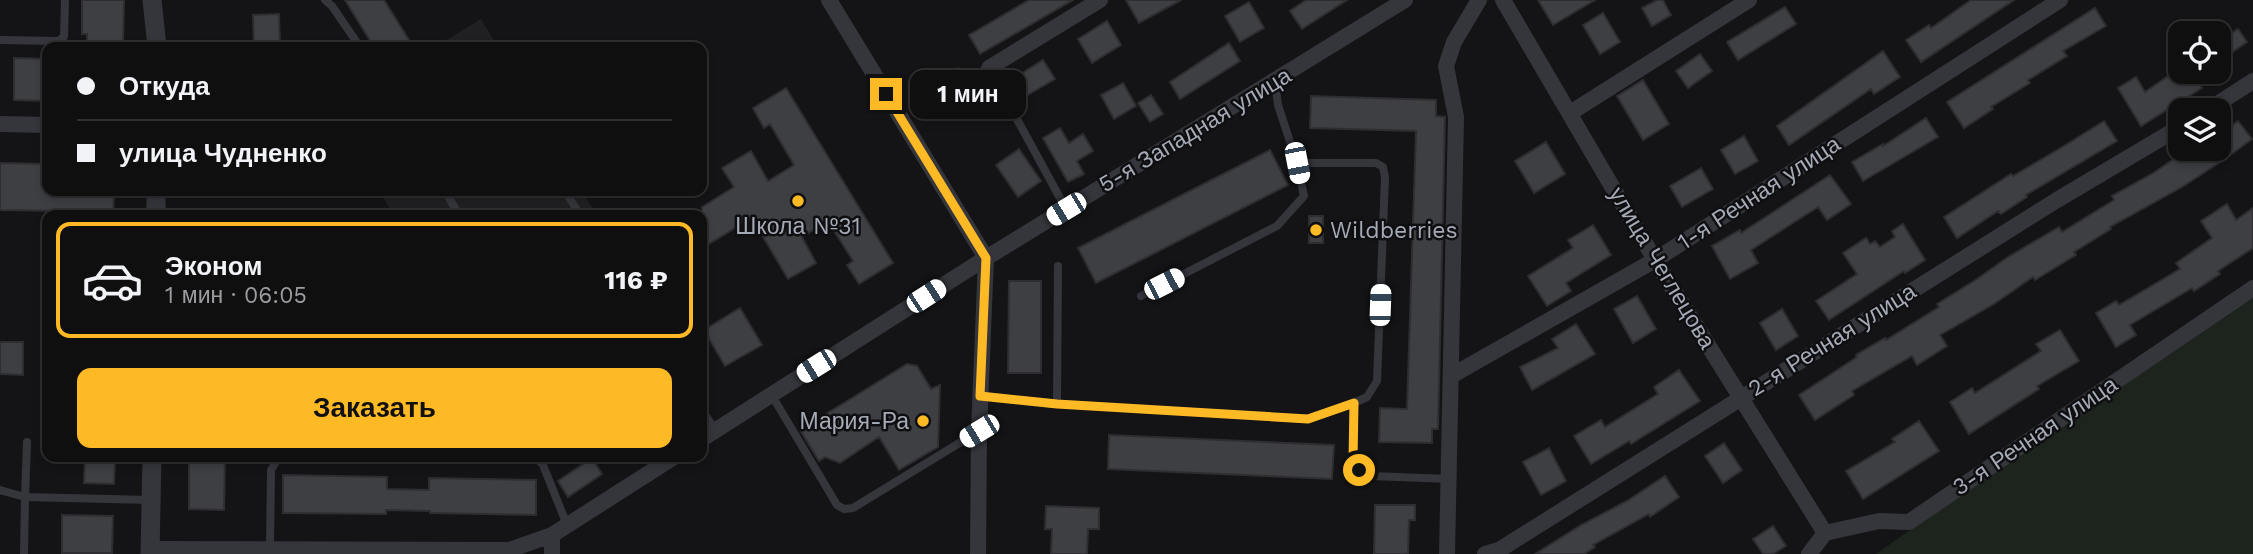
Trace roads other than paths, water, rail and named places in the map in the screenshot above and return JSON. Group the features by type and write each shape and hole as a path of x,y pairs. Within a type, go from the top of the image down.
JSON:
{"street":[{"path":"152,0 156,42"},
{"path":"830,0 986,258 979,431 978,554"},
{"path":"989,68 1100,0"},
{"name":"5-я Западная улица","path":"708,435 986,258 1405,0"},
{"path":"1447,554 1456,117 1446,66 1454,42 1479,0"},
{"name":"улица Чеглецова","path":"1503,0 1655,260 1825,533"},
{"path":"1570,113 1749,0"},
{"name":"1-я Речная улица","path":"1451,376 1655,260 2060,0"},
{"path":"2227,98 2253,81"},
{"path":"0,124 42,125"},
{"name":"2-я Речная улица","path":"1485,554 1499,550 2057,200 2168,134"},
{"name":"3-я Речная улица","path":"1825,533 1879,521 1909,522 2253,288"},
{"path":"152,462 150,552 509,550 552,535 666,462"},
{"path":"1809,554 1825,533"},
{"path":"552,535 552,554"}],"lane":[{"path":"0,40 58,41 64,37 65,0"},
{"path":"325,0 357,42"},
{"path":"989,68 1066,209"},
{"path":"1141,296 1277,226 1304,197 1297,163 1278,105 1275,81"},
{"path":"980,396 1057,404 1308,419 1367,397 1377,381 1385,177 1383,167 1376,163 1297,163"},
{"path":"1057,404 1058,265"},
{"path":"771,394 837,505 844,509 853,508 979,431"},
{"path":"1354,403 1353,460 1359,470 1371,476 1450,479"},
{"path":"24,554 27,442"},
{"path":"270,552 271,470 276,462"},
{"path":"540,462 567,525"},
{"path":"0,490 25,497 151,500"}],"place":[{"name":"Школа №31","path":"798,201"},
{"name":"Wildberries","path":"1316,230"},
{"name":"Мария-Ра","path":"923,421"}]}
